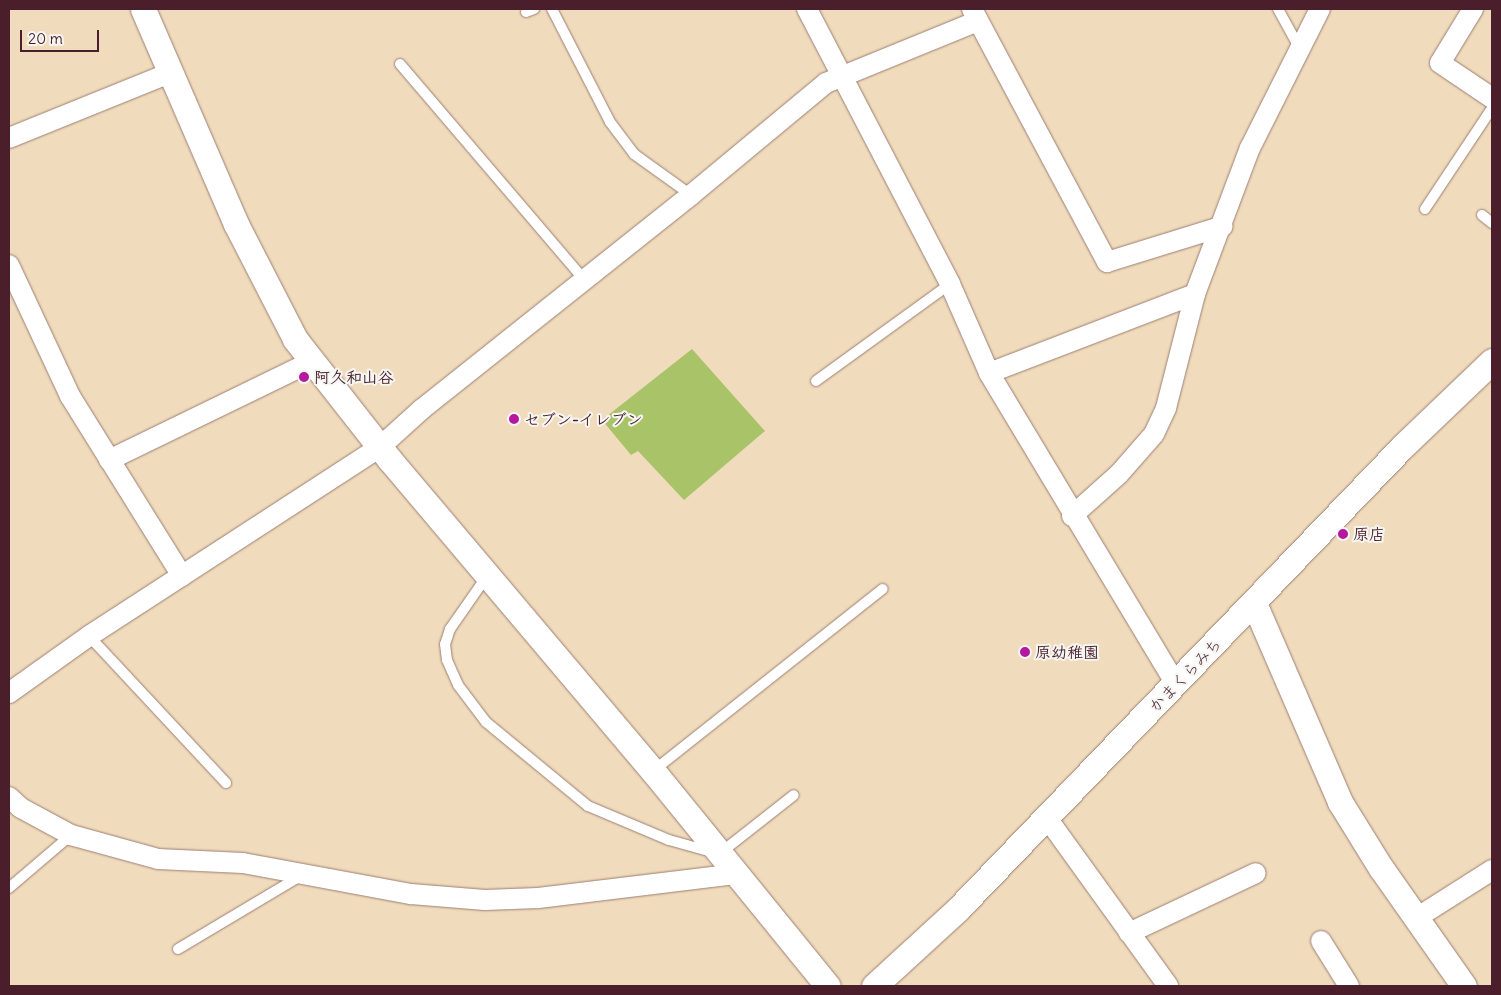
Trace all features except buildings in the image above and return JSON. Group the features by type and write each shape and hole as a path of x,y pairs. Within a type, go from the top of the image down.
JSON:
{"street":[{"path":"143,9 236,224 296,339 380,447 653,770 719,854 828,986"},
{"path":"807,9 843,74 950,284 989,373 1072,516 1176,684"},
{"path":"1072,516 1119,474 1154,434 1166,408 1195,294 1223,226 1250,148 1299,47 1320,9"},
{"path":"1473,9 1440,63 1492,98"},
{"path":"9,694 89,636 380,447 583,278 691,195 826,83 975,15 1107,262 1223,226"},
{"path":"9,138 170,73"},
{"path":"9,265 70,396 182,576"},
{"path":"989,373 1195,294"},
{"path":"109,460 313,361"},
{"name":"かまくらみち","path":"874,986 957,910 1403,446 1492,361"},
{"path":"1254,603 1340,802 1381,868 1418,917 1464,986"},
{"path":"9,797 21,808 71,835 158,859 243,863 411,894 484,900 538,898 736,874"},
{"path":"1047,818 1168,986"},
{"path":"1418,917 1492,870"},
{"path":"1129,932 1256,873"},
{"path":"1321,942 1349,986"}],"lane":[{"path":"552,9 610,122 634,154 691,195"},
{"path":"1278,9 1299,47"},
{"path":"400,64 583,278"},
{"path":"1425,209 1492,108"},
{"path":"1482,215 1492,223"},
{"path":"816,381 950,284"},
{"path":"488,574 450,629 445,644 447,660 455,677 486,722 588,806 670,840 719,854 794,795"},
{"path":"653,770 883,589"},
{"path":"89,636 226,783"},
{"path":"9,888 71,835"},
{"path":"178,949 303,874"}],"green space":[{"path":"692,349 765,431 684,500 638,451 631,455 602,420"}],"place":[{"name":"阿久和山谷","path":"304,377"},
{"name":"セブン-イレブン","path":"514,419"},
{"name":"原店","path":"1343,534"},
{"name":"原幼稚園","path":"1025,652"}]}
